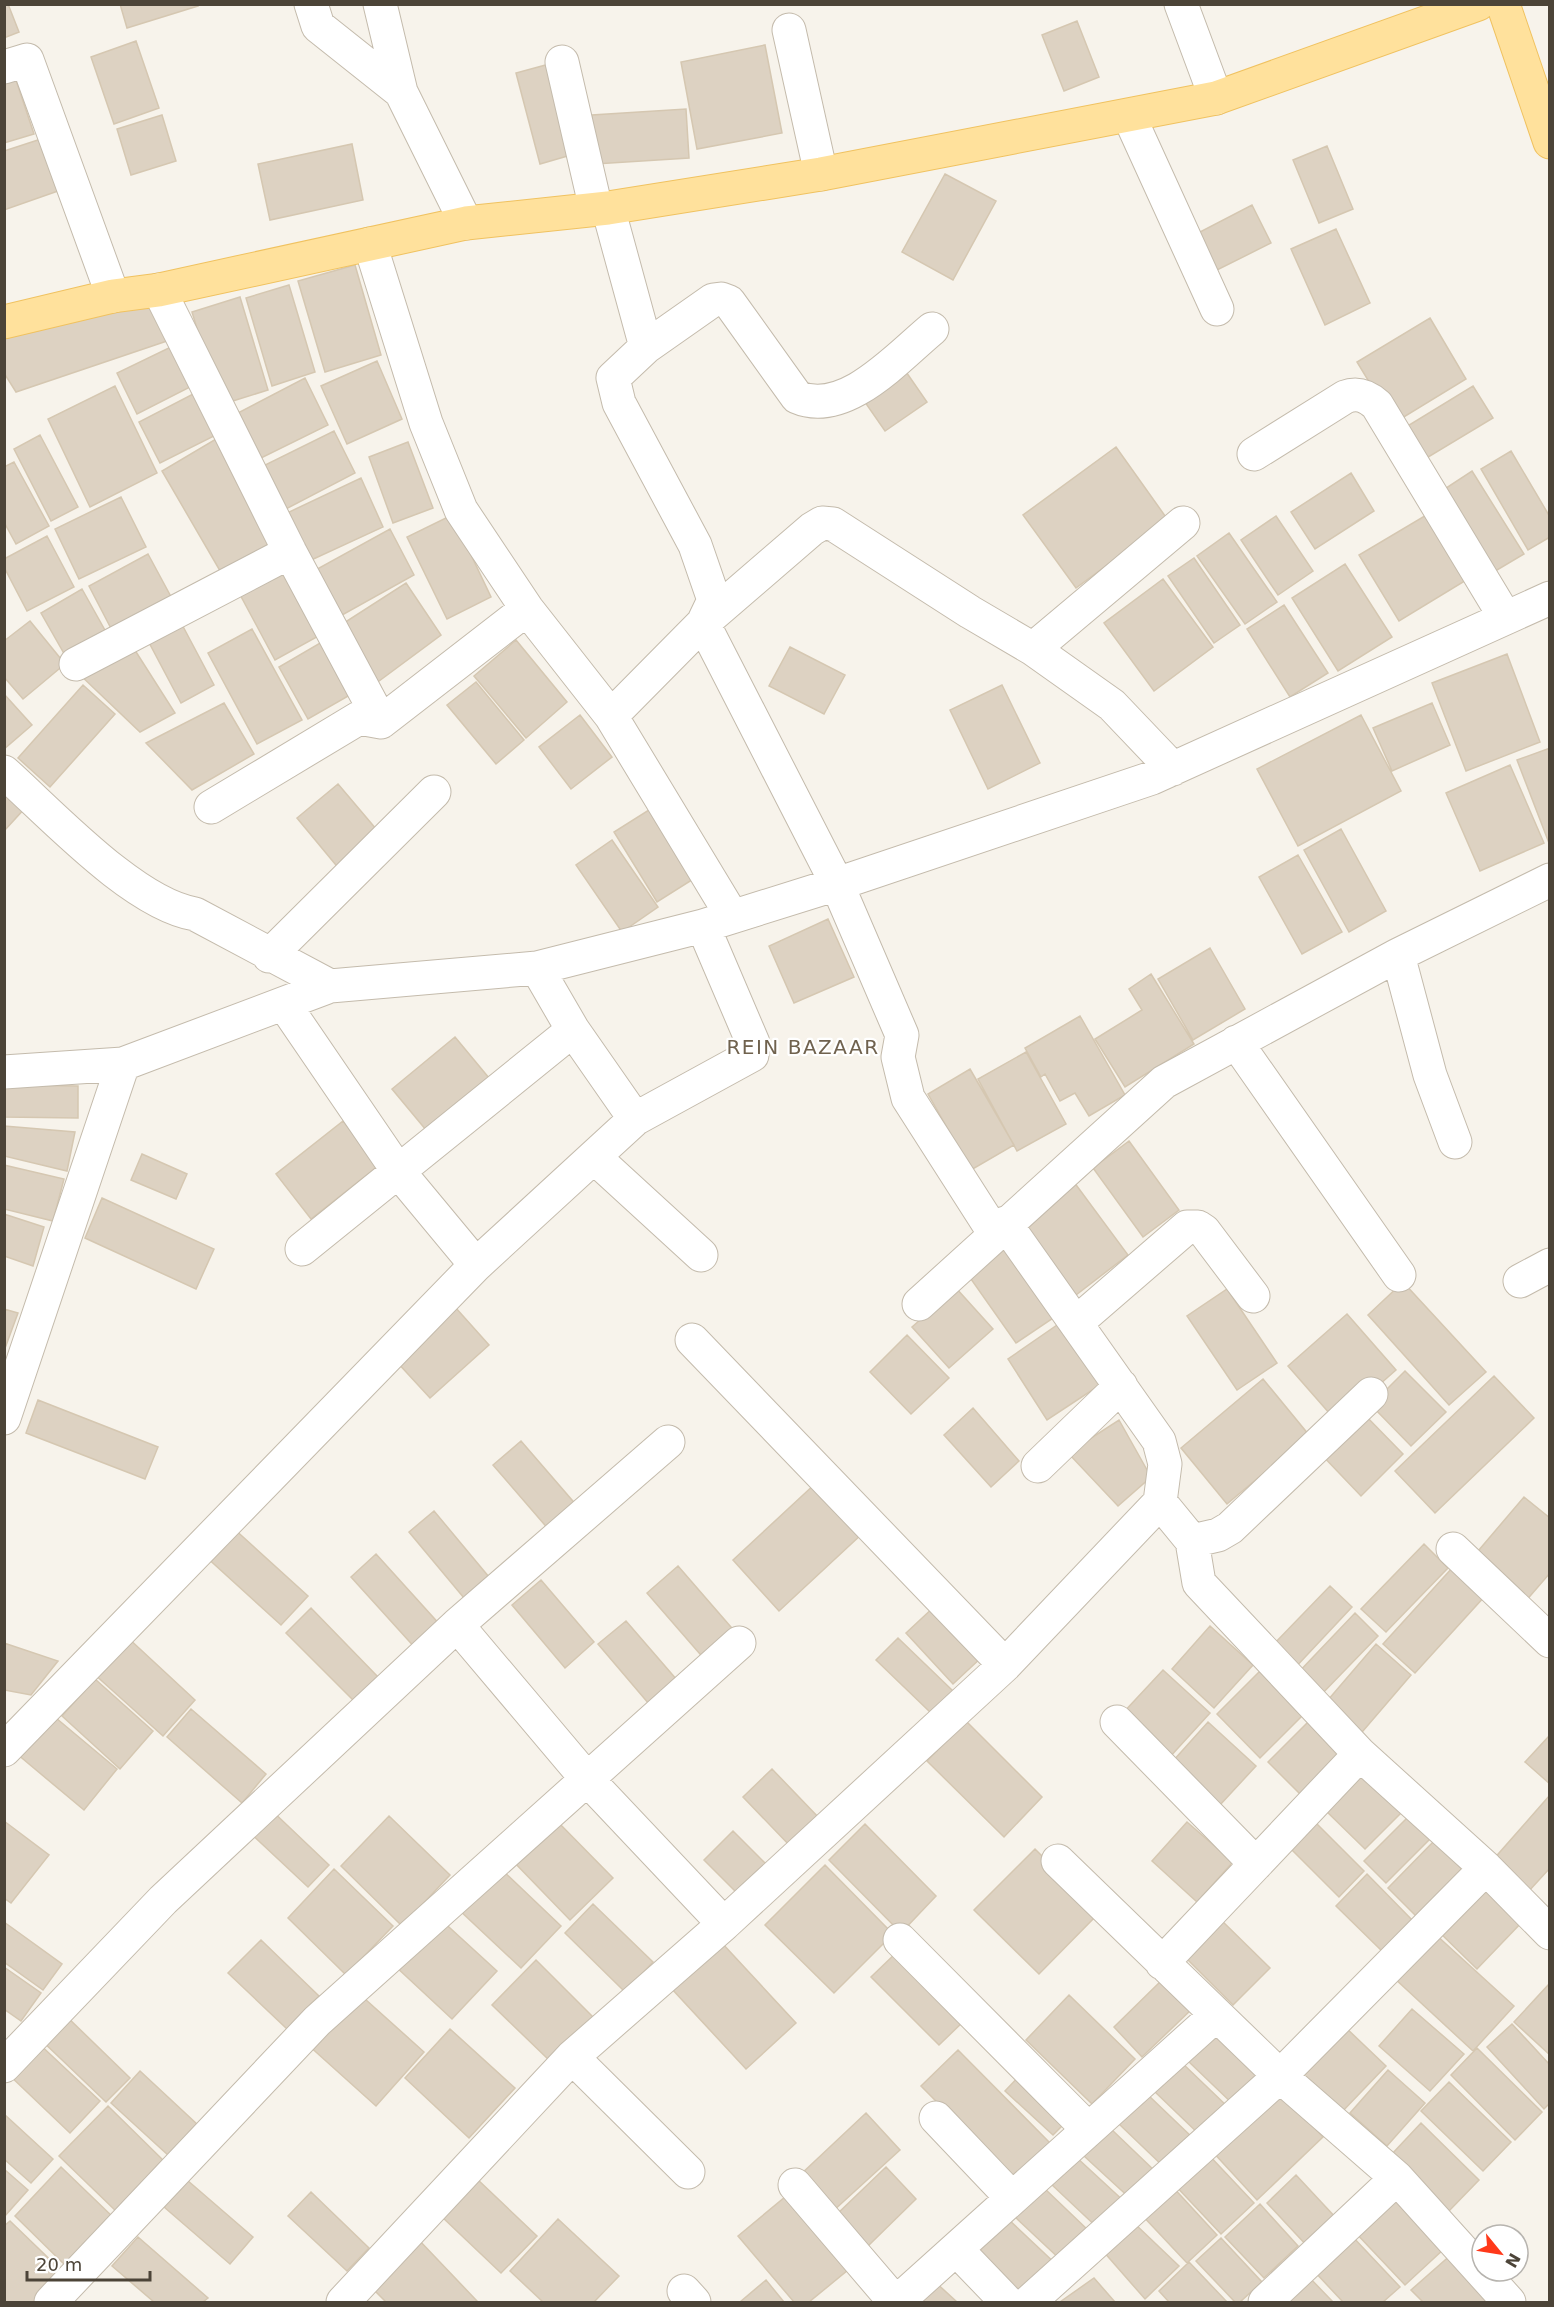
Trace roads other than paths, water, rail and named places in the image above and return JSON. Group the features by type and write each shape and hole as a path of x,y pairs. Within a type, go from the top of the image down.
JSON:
{"main road":[{"path":"4,322 113,296 159,290 466,223 602,209 821,174 1216,98 1478,4"},
{"path":"1503,4 1550,142"}],"street":[{"path":"311,4 318,26 401,92"},
{"path":"380,4 401,92 466,223"},
{"path":"1182,4 1216,98"},
{"path":"789,30 821,174"},
{"path":"4,67 27,60 113,296"},
{"path":"562,62 602,209 646,347"},
{"path":"1129,116 1217,309"},
{"path":"4,1750 476,1265 635,1119 752,1054 753,1050 753,1043 717,921 611,716 527,609 461,510 426,423 370,244"},
{"path":"159,290 290,552 381,722"},
{"path":"703,623 714,600 695,545 619,404 613,378 646,347 713,300 721,299 729,302 797,397 809,402 828,403 853,392 932,329"},
{"path":"1254,454 1345,397 1353,394 1368,398 1377,405 1505,617"},
{"path":"611,716 703,623 812,529 822,523 833,524 970,612 1033,649 1112,705 1173,769"},
{"path":"1033,649 1183,523"},
{"path":"76,664 290,552"},
{"path":"4,1072 123,1064 330,986 537,968 717,921 837,884 1152,778 1550,598"},
{"path":"211,807 359,718 381,722 527,609"},
{"path":"343,2302 572,2057 724,1924 1005,1665 1160,1502 1165,1464 1159,1442 1076,1323 1000,1228 908,1098 898,1057 902,1035 837,884 703,623"},
{"path":"4,772 141,892 176,911 195,914 269,956 330,986"},
{"path":"269,956 434,792"},
{"path":"919,1304 1000,1228 1164,1082 1398,955 1550,880"},
{"path":"1398,955 1430,1075 1455,1142"},
{"path":"537,968 573,1030 635,1119"},
{"path":"284,1004 398,1171 476,1265"},
{"path":"302,1249 573,1030"},
{"path":"1236,1042 1399,1275"},
{"path":"4,1418 123,1064"},
{"path":"594,1157 701,1255"},
{"path":"1076,1323 1187,1227 1203,1231 1253,1296"},
{"path":"1520,1281 1550,1265"},
{"path":"692,1340 1005,1665"},
{"path":"1038,1466 1121,1386"},
{"path":"1192,1541 1218,1535 1230,1528 1371,1394"},
{"path":"4,2066 163,1900 457,1625 668,1442"},
{"path":"1160,1502 1192,1541 1199,1583 1360,1754 1486,1868 1550,1933"},
{"path":"1453,1549 1550,1641"},
{"path":"457,1625 587,1779 724,1924"},
{"path":"51,2302 317,2021 739,1643"},
{"path":"1117,1722 1256,1864"},
{"path":"1162,1963 1360,1754"},
{"path":"1058,1861 1280,2076 1397,2178 1509,2302"},
{"path":"1029,2302 1280,2076 1486,1868"},
{"path":"900,1940 1088,2129"},
{"path":"795,2185 896,2302 1216,2015"},
{"path":"572,2057 688,2172"},
{"path":"936,2118 1012,2198"},
{"path":"1265,2302 1397,2178"},
{"path":"956,2249 1007,2302"}],"district":[{"name":"REIN BAZAAR","path":"803,1047"}]}
